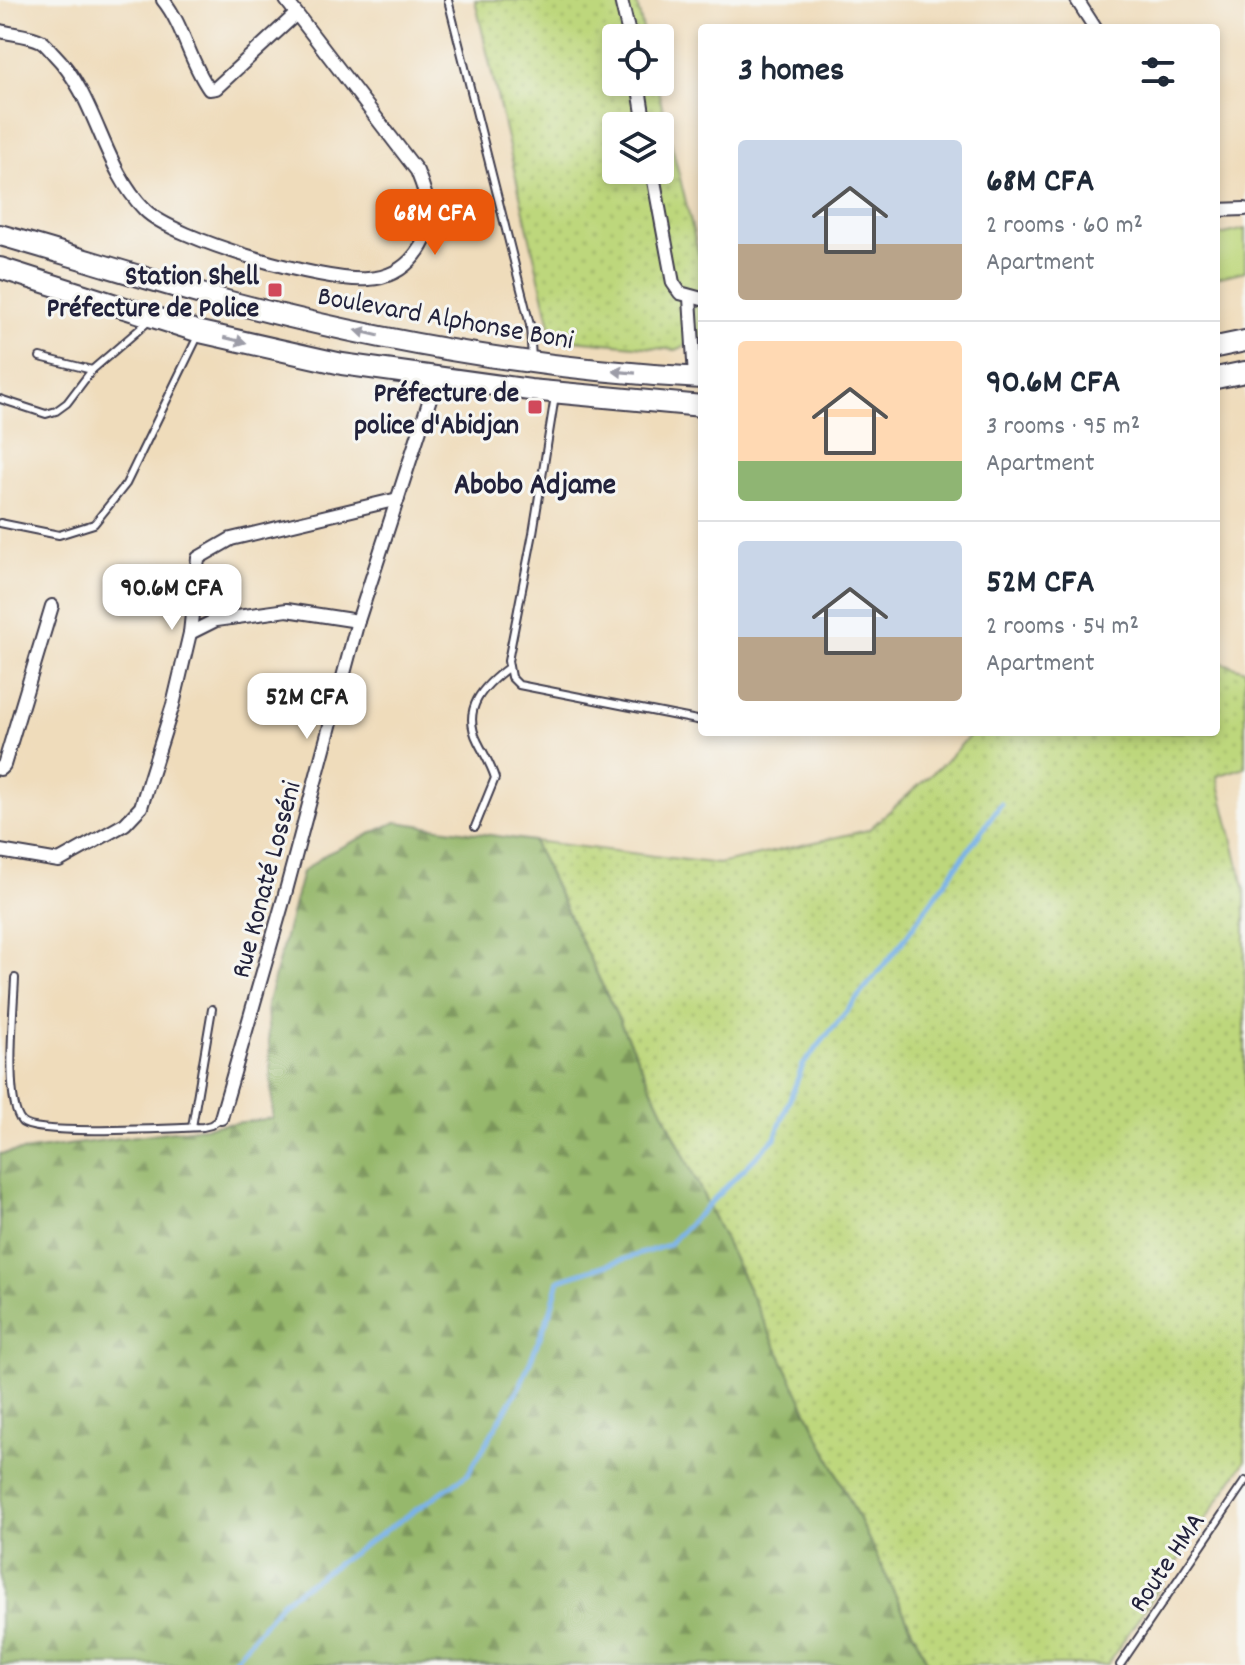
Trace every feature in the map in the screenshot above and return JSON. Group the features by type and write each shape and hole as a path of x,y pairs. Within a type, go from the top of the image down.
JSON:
{"main road":[{"name":"Boulevard Alphonse Boni","path":"0,235 235,303 400,341 532,363 698,378"},
{"name":"Boulevard Alphonse Boni","path":"0,268 200,332 342,364 556,393 698,406"},
{"path":"1220,346 1245,341"},
{"path":"1220,377 1245,372"}],"street":[{"path":"163,0 175,15 201,79 209,89 216,88 295,15"},
{"path":"0,31 42,41 67,67 129,193 148,213 165,224 241,254 333,277 368,279 397,272 416,254 429,228 429,200 417,171 286,0"},
{"path":"621,0 627,24"},
{"path":"1077,0 1092,24"},
{"path":"654,184 670,273 680,293 696,299 698,352"},
{"path":"1220,210 1245,209"},
{"name":"Rue Konaté Losséni","path":"221,1118 358,621 437,377"},
{"path":"0,851 59,861 125,824 141,807 173,705 190,633 198,558 231,539 398,499"},
{"path":"0,769 4,765 52,606"},
{"path":"190,633 216,620 287,610 358,621"}],"lane":[{"path":"448,0 530,325 532,363"},
{"path":"0,399 46,414 56,411 67,403 92,370 155,316"},
{"path":"0,523 59,535 94,524 126,484 200,332"},
{"path":"40,357 92,370"},
{"path":"556,393 508,661 511,677 519,685 698,720"},
{"path":"475,827 495,778 471,726 471,710 485,688 509,667"},
{"path":"15,978 11,1092 20,1121 29,1128 192,1127 211,1125 221,1118"},
{"path":"192,1127 212,1009"},
{"name":"Route HMA","path":"1120,1665 1245,1481"},
{"path":"1237,1494 1245,1499"}],"green space":[{"path":"475,0 636,0 642,24 602,24 602,96 659,96 663,112 602,112 602,184 674,184 674,154 698,251 698,340 676,350 553,338"},
{"path":"1245,229 1245,271 1220,277 1220,235"},
{"path":"1220,662 1245,670 1245,767 1217,776 1245,891 1245,1461 1107,1665 929,1665 533,841 719,864 868,830 944,763 969,736 1220,736"},
{"path":"396,822 533,841 929,1665 0,1665 0,1154 273,1118 267,1005 302,872 326,854"}],"waterway":[{"path":"230,1665 283,1601 468,1474 521,1384 551,1310 559,1280 668,1245 775,1138 803,1065 900,945 1001,804"}],"place":[{"name":"Station Shell Préfecture de Police","path":"275,290"},
{"name":"Préfecture de police d'Abidjan","path":"535,407"}],"district":[{"name":"Abobo Adjame","path":"535,483"}]}
